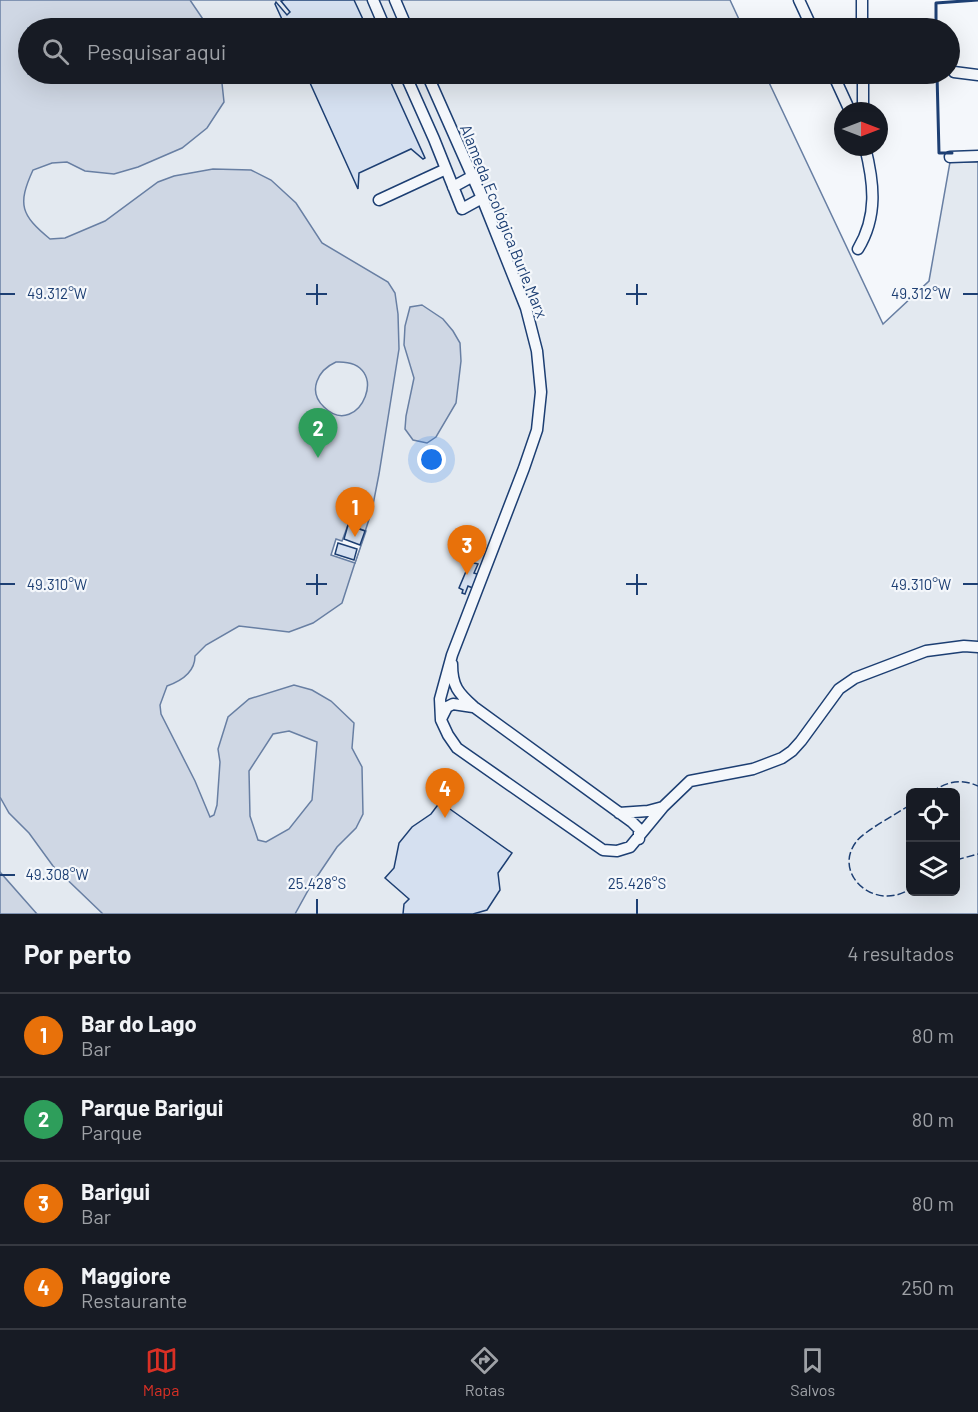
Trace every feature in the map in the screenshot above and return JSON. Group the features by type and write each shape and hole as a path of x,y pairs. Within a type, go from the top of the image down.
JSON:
{"street":[{"path":"373,0 381,18"},
{"path":"395,0 403,18"},
{"path":"799,0 807,18"},
{"path":"862,0 862,18"},
{"path":"960,73 978,75"},
{"path":"409,84 462,209 483,198"},
{"name":"Alameda Ecológica Burle Marx","path":"432,84 483,198 526,308 537,351 541,392 537,430 452,655 440,699 441,720"},
{"path":"838,84 846,102"},
{"path":"862,102 863,84"},
{"path":"858,249 866,235 873,207 872,174 867,156"},
{"path":"950,157 978,156"},
{"path":"379,200 446,169"},
{"path":"453,187 473,176"},
{"path":"474,708 453,704 447,707 441,720 457,748 603,850 617,851 630,847 639,839 663,807 690,781 753,769 782,758 792,751 833,696 855,678 926,651 964,646 978,647"},
{"name":"Alameda Ecológica Burle Marx","path":"452,655 452,677 458,692 474,708 632,822 639,830 639,839"},
{"path":"619,813 648,811 663,807"}],"shaded area":[{"path":"0,0 730,0 738,18 18,18 18,84 770,84 883,324 929,281 950,162 978,162 978,914 0,914"},
{"path":"0,0 190,0 202,18 18,18 18,84 222,84 224,102 207,128 182,148 138,167 114,174 85,171 67,162 52,163 33,170 25,192 25,209 33,223 50,239 65,238 105,221 158,182 174,176 213,169 251,170 271,180 296,203 322,243 388,282 395,293 399,349 379,474 372,510 342,603 313,623 289,632 239,626 206,645 195,656 190,671 167,686 160,705 161,714 195,781 210,817 214,815 217,805 220,762 218,749 228,717 249,699 294,685 312,690 331,701 354,723 352,748 362,767 363,814 356,828 337,847 295,914 103,914 53,866 29,833 9,813 0,797","holes":["336,362 354,365 364,373 367,384 365,397 359,407 349,414 337,415 319,401 316,394 317,382 324,370","289,731 317,742 312,800 289,829 266,842 258,840 250,816 249,771 273,734"]},
{"path":"422,305 443,319 453,331 460,343 461,361 456,403 436,437 427,443 413,440 405,429 414,378 404,345 405,326 410,307"},
{"path":"0,872 37,914 0,914"}],"pier":[{"path":"348,525 366,531 355,563 331,555 336,539 342,541"}],"building":[{"path":"354,0 362,18 281,18 276,2 287,15 290,12 281,1"},
{"path":"311,84 392,84 425,158 423,159 411,149 359,173 358,189"},
{"path":"348,525 365,531 360,545 344,539"},
{"path":"338,543 357,549 354,560 335,554"},
{"path":"470,562 478,564 474,573 480,575 475,589 468,586 465,594 459,588"},
{"path":"440,802 512,853 498,873 500,890 487,910 473,914 403,914 404,904 409,899 385,878 394,868 399,843 412,827 431,814"}],"fence":[{"path":"939,788 954,782 965,782 978,786"},
{"path":"906,807 873,828 856,842 850,854 849,866 853,877 871,893 883,896 897,895 906,891"},
{"path":"960,859 978,854"}],"wall":[{"path":"936,18 936,3 978,0"},
{"path":"937,84 939,153 952,153"}],"place":[{"name":"Parque Barigui","path":"318,458"},
{"name":"Bar do Lago","path":"355,537"},
{"name":"Barigui","path":"467,575"},
{"name":"Maggiore","path":"445,818"}]}
